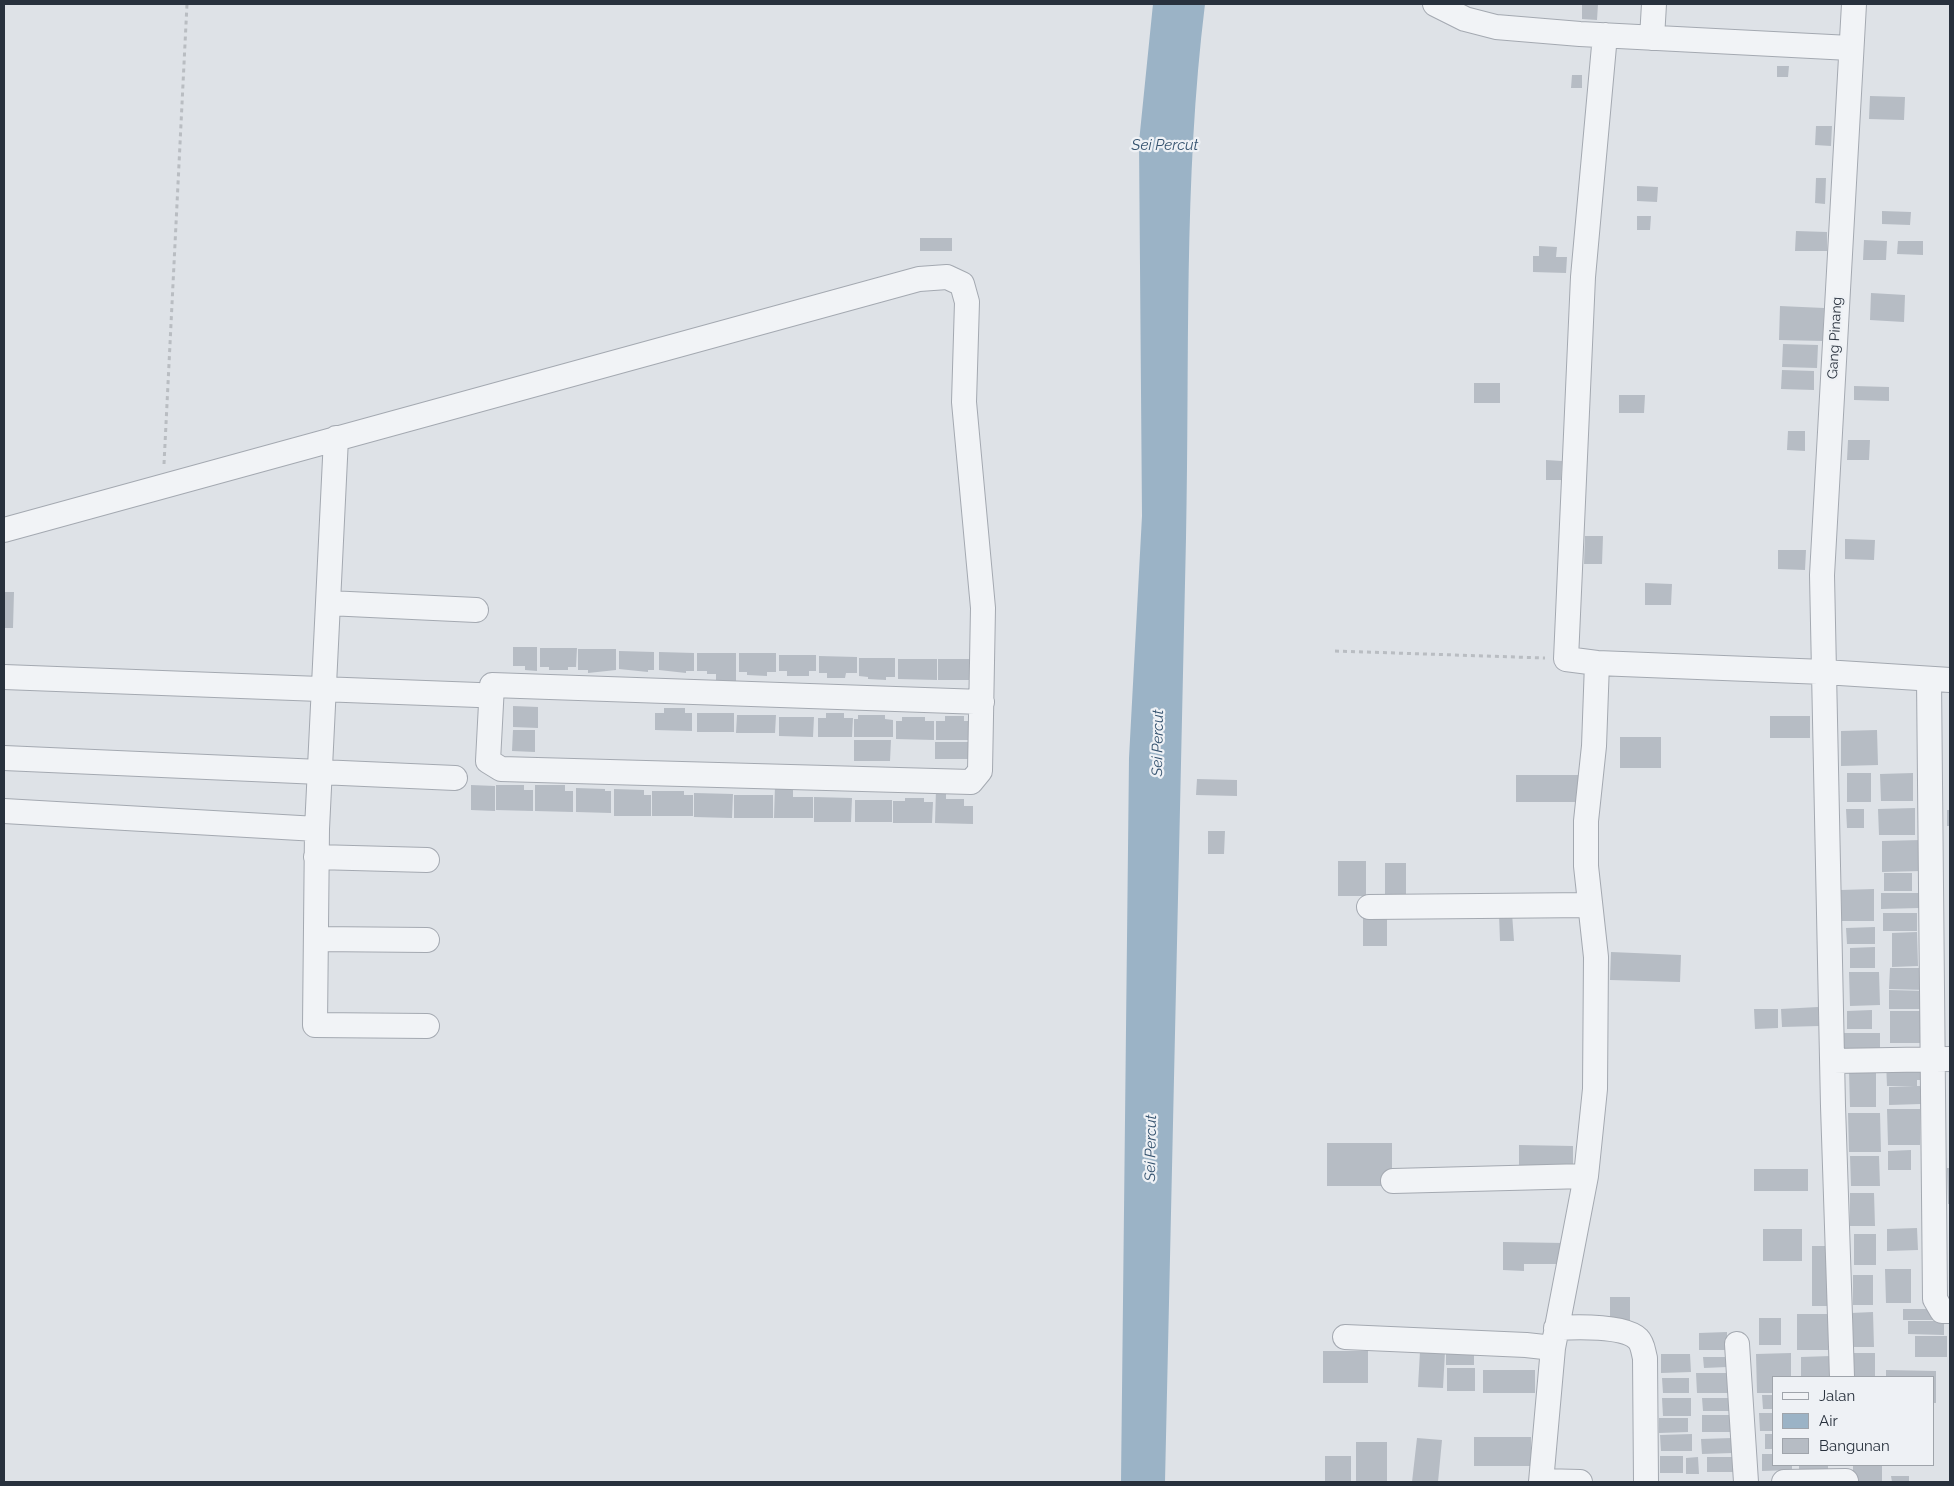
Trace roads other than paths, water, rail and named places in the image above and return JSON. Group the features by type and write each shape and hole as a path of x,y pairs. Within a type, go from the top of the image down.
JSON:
{"street":[{"path":"1435,4 1465,19 1496,27 1652,38 1850,48"},
{"path":"1652,38 1654,4"},
{"name":"Gang Pinang","path":"1842,1376 1833,1106 1834,1060 1822,574 1850,48 1854,4"},
{"path":"1605,35 1583,276 1566,659 1597,663 1824,672 1940,680 1942,1059 1935,1299 1942,1311 1950,1311"},
{"path":"4,530 919,279 947,276 962,284 967,302 964,402 983,608 982,702 980,771 971,782 501,769 488,761 492,686 982,702"},
{"path":"336,438 317,829 315,1025 427,1026"},
{"path":"328,603 476,610"},
{"path":"1580,1482 1541,1482 1554,1338 1586,1176 1595,1089 1596,957 1586,866 1586,820 1594,746 1597,663"},
{"path":"4,677 478,695"},
{"path":"4,758 454,778"},
{"path":"4,811 317,829"},
{"path":"316,857 428,860"},
{"path":"1369,907 1590,905"},
{"path":"316,940 428,940"},
{"path":"1834,1060 1942,1059"},
{"path":"1393,1181 1586,1176"},
{"path":"1345,1337 1526,1345 1601,1329 1630,1334 1642,1345 1645,1358 1646,1482"},
{"path":"1737,1344 1746,1482"},
{"path":"1784,1482 1845,1476"}],"water":[{"name":"Sei Percut","path":"1153,4 1205,4 1198,70 1190,204 1186,538 1165,1482 1121,1482 1129,758 1142,516 1139,142"}]}
